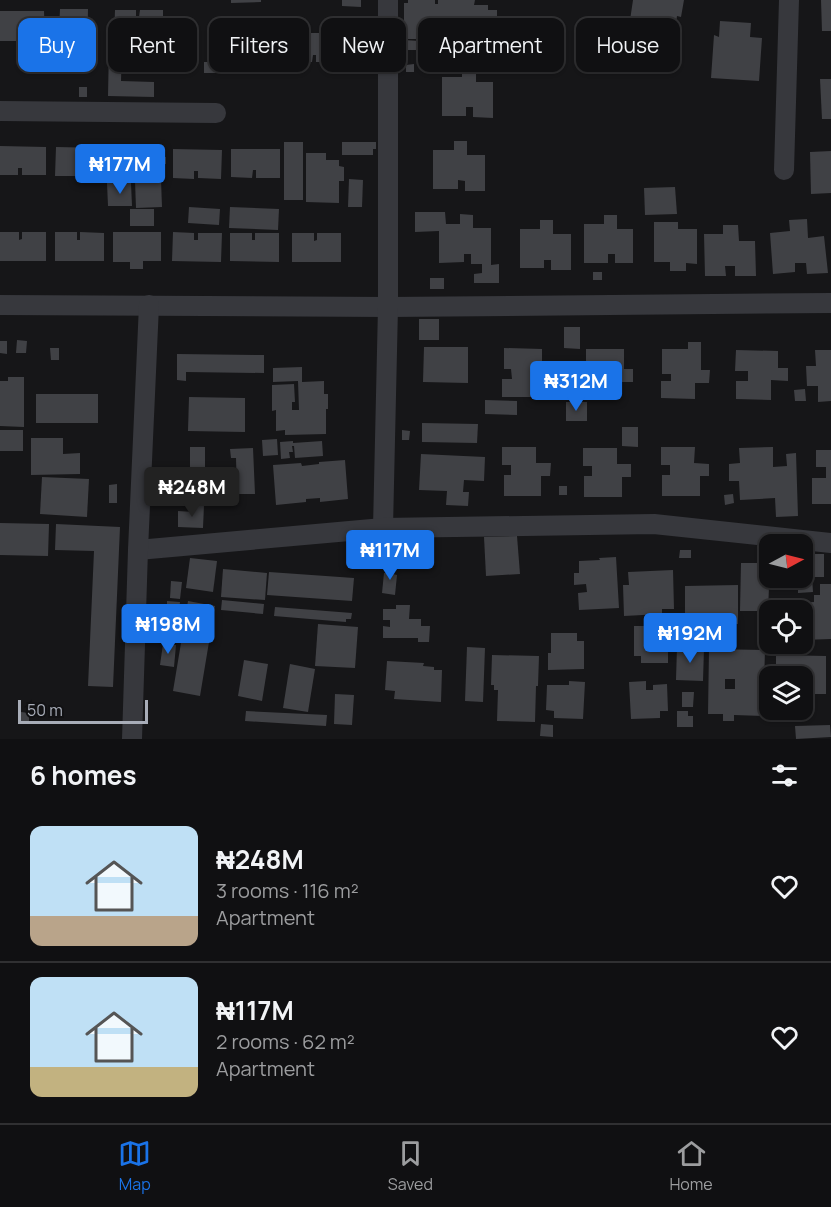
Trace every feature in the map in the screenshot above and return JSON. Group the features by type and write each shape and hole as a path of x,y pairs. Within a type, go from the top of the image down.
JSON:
{"street":[{"path":"383,528 388,307 388,0"},
{"path":"784,170 789,0"},
{"path":"0,111 216,113"},
{"path":"0,305 388,307 831,303"},
{"path":"132,739 149,305"},
{"path":"138,550 383,528 654,524 831,543"}],"building":[{"path":"231,0 261,0 261,2 231,3"},
{"path":"342,0 361,0 361,7 342,6"},
{"path":"408,0 435,0 435,4 438,4 438,0 475,0 474,5 488,5 488,10 497,10 497,18 418,18 418,39 406,39 404,3 408,3"},
{"path":"633,0 684,0 681,17 630,18"},
{"path":"821,0 831,0 831,31 822,31"},
{"path":"60,9 88,9 88,18 60,18"},
{"path":"115,10 136,10 136,17 139,17 140,10 163,10 163,18 115,18"},
{"path":"0,11 44,11 44,18 18,18 18,41 0,41"},
{"path":"720,21 751,23 750,37 762,38 759,81 711,78 714,35 719,37"},
{"path":"309,33 321,33 321,62 316,62 316,55 313,55 312,62 309,62"},
{"path":"406,40 418,41 418,50 406,50"},
{"path":"204,62 209,62 209,72 219,72 219,73 204,73"},
{"path":"414,64 414,72 406,72 406,65"},
{"path":"108,72 121,72 121,81 154,82 154,97 108,96"},
{"path":"462,72 476,72 476,82 493,82 493,118 473,117 473,107 466,107 466,116 442,116 442,77 462,77"},
{"path":"820,79 831,79 831,119 822,119"},
{"path":"79,87 87,87 87,97 79,97"},
{"path":"454,141 467,141 467,155 485,155 485,191 465,191 465,181 458,180 458,189 433,189 433,150 454,150"},
{"path":"284,142 303,142 303,200 284,200"},
{"path":"342,142 376,142 376,149 373,149 373,155 342,155"},
{"path":"0,146 46,147 46,175 22,175 22,168 18,168 18,175 0,175"},
{"path":"115,146 162,146 162,157 166,157 166,164 162,164 162,178 115,178"},
{"path":"56,147 104,148 104,177 80,176 80,169 77,169 77,176 55,176"},
{"path":"173,149 222,150 221,179 198,178 198,171 194,171 194,179 173,178"},
{"path":"231,149 280,149 280,178 256,178 256,170 253,170 252,178 231,177"},
{"path":"831,151 831,193 811,194 810,152"},
{"path":"306,153 326,153 326,160 339,160 339,166 344,167 344,181 339,181 339,203 306,202"},
{"path":"349,179 363,180 362,207 348,207"},
{"path":"161,180 162,207 136,208 135,181"},
{"path":"107,183 131,183 132,206 108,206"},
{"path":"675,187 677,214 645,215 644,188"},
{"path":"189,207 220,209 219,225 188,223"},
{"path":"230,207 279,209 278,230 229,228"},
{"path":"130,209 154,209 154,226 130,226"},
{"path":"415,212 445,212 446,224 460,224 460,214 473,215 473,228 491,228 491,265 499,264 499,283 474,283 474,274 482,273 482,264 471,264 471,254 464,254 464,262 439,263 439,231 415,232"},
{"path":"604,215 617,215 617,229 633,229 633,263 615,263 615,254 608,254 608,263 584,263 584,224 604,224"},
{"path":"807,219 808,238 824,236 828,273 807,274 806,263 795,263 795,272 773,274 770,233 790,231 789,220"},
{"path":"540,220 553,220 553,234 571,234 571,270 551,270 551,260 544,260 544,268 520,268 520,229 540,229"},
{"path":"654,222 678,222 678,229 697,229 697,264 686,263 686,271 670,271 670,262 654,262"},
{"path":"723,225 738,225 739,241 755,241 756,276 735,276 735,266 725,266 726,276 705,276 704,234 723,234"},
{"path":"0,232 19,232 19,240 22,239 22,232 46,232 46,261 0,261"},
{"path":"55,232 77,232 77,240 80,240 80,232 104,233 104,261 55,261"},
{"path":"113,232 161,232 161,261 143,261 143,269 130,269 130,262 113,262"},
{"path":"173,232 194,233 194,240 198,240 198,233 222,233 221,262 172,261"},
{"path":"230,233 252,233 252,240 255,240 255,233 279,233 279,262 230,261"},
{"path":"292,233 314,233 314,241 317,240 317,233 341,233 341,262 292,262"},
{"path":"593,272 602,272 602,280 593,280"},
{"path":"430,278 444,278 444,289 430,289"},
{"path":"419,319 439,319 439,340 419,340"},
{"path":"564,327 580,327 580,349 564,348"},
{"path":"17,340 27,341 26,353 16,353"},
{"path":"0,341 7,341 7,354 0,353"},
{"path":"688,342 701,342 701,370 710,370 709,383 695,383 695,399 661,398 661,381 671,381 671,374 662,374 662,349 688,349"},
{"path":"424,347 468,347 468,383 423,382"},
{"path":"50,348 59,348 59,360 51,360"},
{"path":"504,348 542,349 542,369 551,369 551,382 536,382 536,397 502,397 502,379 512,379 511,369 504,369"},
{"path":"586,349 624,349 624,369 633,369 633,382 618,382 618,398 584,398 585,379 594,379 594,370 586,370"},
{"path":"736,350 778,351 778,368 788,368 788,381 771,380 771,400 736,399 736,381 748,381 748,371 735,371"},
{"path":"815,350 831,350 831,401 818,402 818,386 807,386 806,366 816,366"},
{"path":"177,354 264,355 264,373 186,372 186,381 177,380"},
{"path":"302,367 302,382 324,381 324,394 328,394 326,434 285,435 285,430 276,431 276,410 272,411 272,385 294,384 295,402 292,402 292,410 299,410 298,381 273,382 273,368"},
{"path":"8,377 24,377 24,427 0,426 0,381 8,381"},
{"path":"805,389 806,401 795,401 794,390"},
{"path":"36,394 98,394 98,423 36,423"},
{"path":"189,397 245,398 245,432 188,431"},
{"path":"485,400 517,401 517,415 485,414"},
{"path":"566,402 587,402 587,421 566,421"},
{"path":"422,423 478,424 477,443 422,442"},
{"path":"622,427 638,427 638,447 622,446"},
{"path":"0,430 23,430 23,451 0,451"},
{"path":"402,430 410,431 409,440 402,440"},
{"path":"31,438 63,438 63,454 80,453 80,474 31,475"},
{"path":"277,439 278,455 263,456 262,440"},
{"path":"293,441 293,443 322,441 323,456 295,458 294,446 292,446 293,452 289,452 290,458 281,459 280,442"},
{"path":"190,447 205,447 205,467 190,467"},
{"path":"502,447 536,447 536,463 551,463 550,476 541,476 541,496 504,496 504,475 511,475 511,465 502,465"},
{"path":"661,447 695,447 694,463 709,464 709,476 700,476 700,496 662,496 662,475 670,475 670,465 661,465"},
{"path":"773,447 773,467 787,466 786,454 796,453 798,516 776,517 775,498 740,500 739,481 729,481 729,464 740,463 739,448"},
{"path":"253,448 255,494 237,494 236,458 231,458 230,449"},
{"path":"583,448 617,448 617,464 631,464 631,477 622,477 622,497 584,497 584,476 592,476 592,466 583,466"},
{"path":"816,450 831,450 831,504 812,504 812,478 826,478 826,467 816,467"},
{"path":"421,454 485,457 484,481 464,480 463,492 469,492 468,506 446,505 447,491 419,490"},
{"path":"345,460 348,499 320,502 320,498 306,499 306,502 276,505 273,465 301,463 302,466"},
{"path":"42,477 89,479 87,517 40,514"},
{"path":"117,484 117,503 109,503 109,485"},
{"path":"559,486 567,486 567,495 559,495"},
{"path":"733,494 734,503 725,505 724,495"},
{"path":"194,504 204,505 203,528 178,527 178,511 194,512"},
{"path":"0,523 49,524 48,556 0,555"},
{"path":"56,524 120,527 113,687 88,686 94,551 55,550"},
{"path":"517,536 520,574 486,576 484,537"},
{"path":"680,550 691,550 691,558 679,558"},
{"path":"813,554 824,554 824,577 813,577"},
{"path":"616,557 619,608 579,610 578,593 587,592 586,584 574,585 574,573 579,573 579,561"},
{"path":"190,558 217,561 213,592 186,588"},
{"path":"741,563 759,563 759,588 769,588 768,600 759,600 759,611 740,611"},
{"path":"388,565 394,565 393,574 397,575 395,595 382,593 384,573 387,573"},
{"path":"223,569 267,573 265,600 221,597"},
{"path":"673,570 674,609 662,609 662,614 624,616 623,585 629,585 628,572"},
{"path":"269,572 354,578 352,601 267,595"},
{"path":"171,581 182,582 180,599 170,598"},
{"path":"820,584 831,584 831,639 813,640 814,595 820,595"},
{"path":"738,585 738,624 685,624 685,586"},
{"path":"798,588 813,588 813,592 798,593"},
{"path":"222,600 264,604 263,614 221,610"},
{"path":"167,601 180,602 179,611 167,609"},
{"path":"188,601 215,606 200,696 173,691"},
{"path":"396,605 410,605 409,619 421,619 421,626 430,626 429,642 418,642 418,638 383,638 383,626 390,627 390,620 383,620 383,609 396,609"},
{"path":"275,607 352,613 351,619 346,619 346,622 274,616"},
{"path":"318,624 358,627 355,668 315,666"},
{"path":"634,626 670,626 670,640 664,640 664,648 668,648 668,663 641,663 641,656 634,656"},
{"path":"551,633 577,633 577,641 584,641 584,669 548,670"},
{"path":"163,644 176,645 174,667 160,665"},
{"path":"467,647 485,648 483,702 465,701"},
{"path":"677,647 704,648 703,681 676,680"},
{"path":"709,649 759,650 759,654 765,654 765,666 759,666 759,716 734,715 734,721 723,721 723,714 708,714","holes":["725,679 735,679 735,689 725,689"]},
{"path":"492,655 539,656 535,722 497,721 498,690 494,690 494,685 491,685"},
{"path":"776,655 826,656 826,694 813,694 813,666 776,666"},
{"path":"244,660 268,664 262,701 238,696"},
{"path":"387,661 424,663 423,666 442,670 441,702 394,699 395,691 385,690"},
{"path":"290,664 315,669 308,712 283,708"},
{"path":"569,681 585,682 583,719 554,718 554,711 546,710 547,685 569,685"},
{"path":"646,681 646,690 653,690 653,685 667,684 668,711 660,711 660,718 631,719 629,682"},
{"path":"682,692 694,692 693,707 682,707"},
{"path":"335,694 354,695 352,725 334,724"},
{"path":"246,711 327,715 326,726 245,721"},
{"path":"677,711 688,711 688,716 693,716 693,727 677,727"},
{"path":"21,712 29,713 29,722 20,722"},
{"path":"541,724 553,725 553,737 540,736"},
{"path":"830,725 831,737 796,739 795,726"}]}
